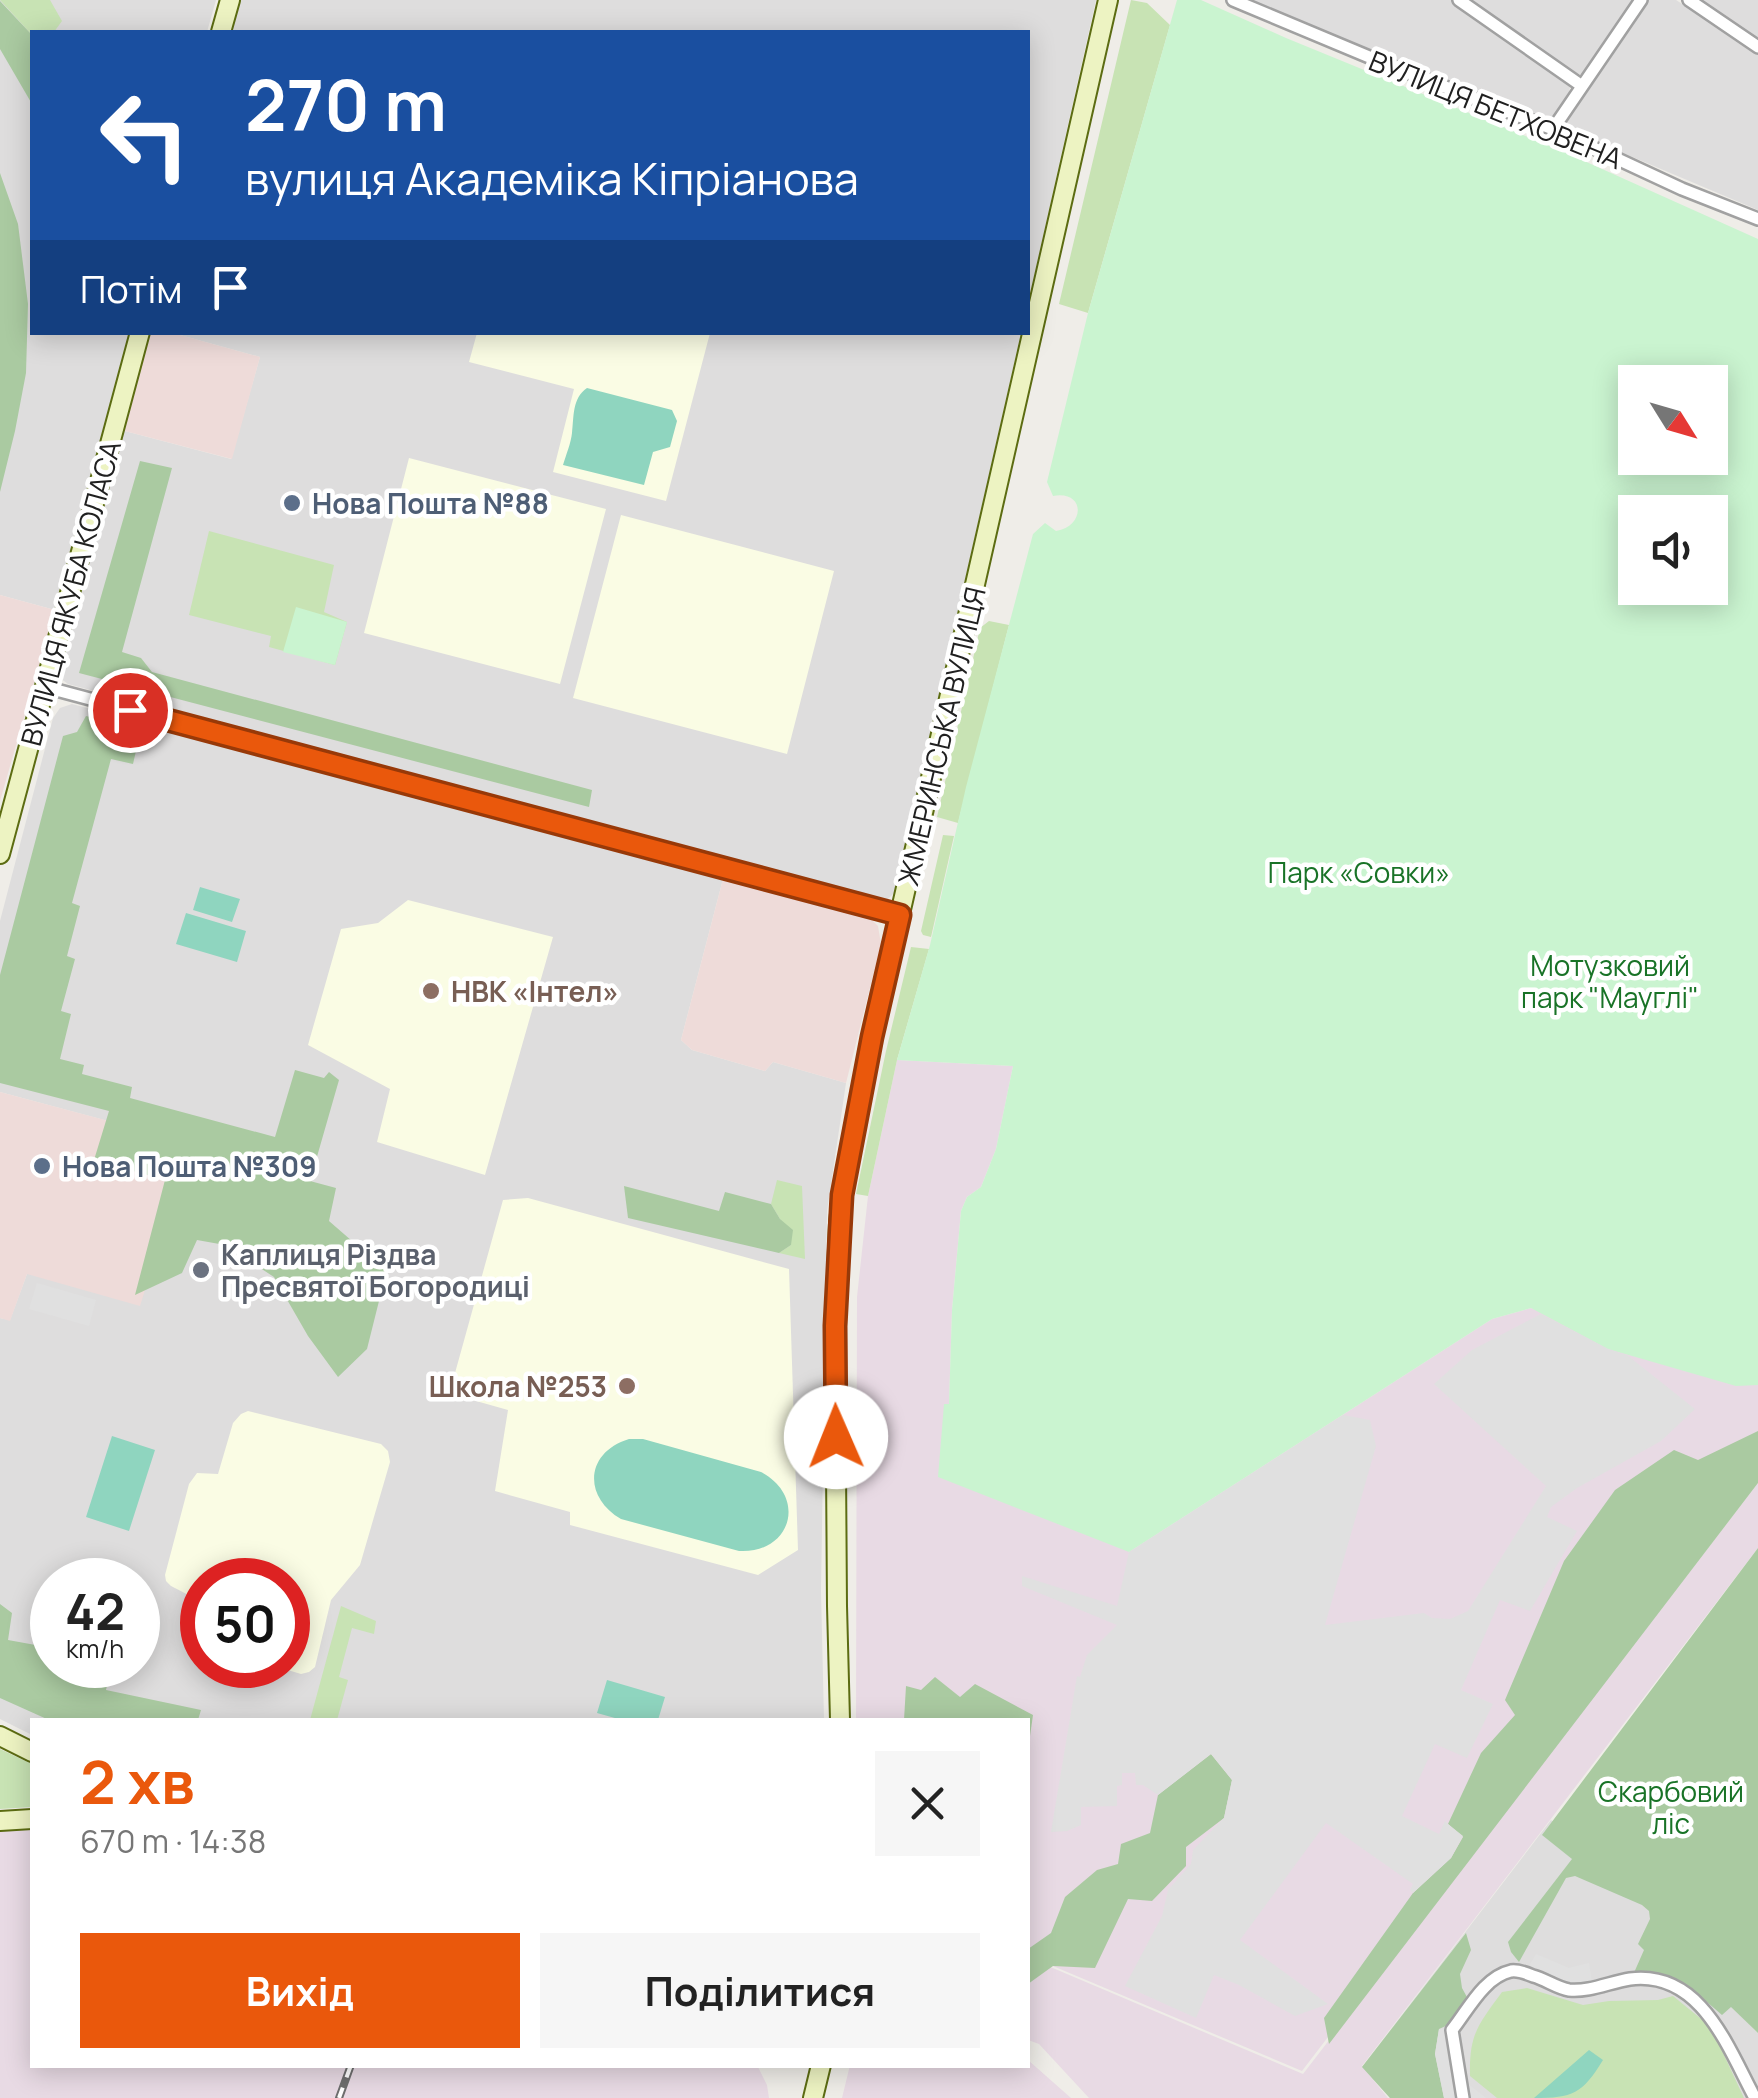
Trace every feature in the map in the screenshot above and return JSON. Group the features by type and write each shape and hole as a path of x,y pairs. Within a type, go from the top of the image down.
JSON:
{"main road":[{"path":"222,30 230,0"},
{"name":"ЖМЕРИНСЬКА ВУЛИЦЯ","path":"840,1718 835,1326 842,1195 872,1037 1108,0"},
{"name":"ВУЛИЦЯ ЯКУБА КОЛАСА","path":"0,854 5,819 45,686 139,335"},
{"path":"0,1736 30,1751"},
{"path":"0,1821 30,1819"},
{"path":"813,2098 820,2068"}],"street":[{"name":"ВУЛИЦЯ БЕТХОВЕНА","path":"1233,0 1553,128 1758,220"},
{"path":"1459,0 1582,86"},
{"path":"1553,128 1641,0"},
{"path":"1689,0 1758,47"},
{"path":"45,686 900,915"},
{"path":"1464,2098 1452,2030 1491,1980 1514,1970 1568,1990 1598,1988 1633,1979 1671,1982 1690,1996 1718,2027 1755,2098"}],"shaded area":[{"path":"0,0 216,0 208,30 30,30 30,335 129,335 55,610 0,595"},
{"path":"239,0 1096,0 1030,294 1030,30 231,30"},
{"path":"1245,0 1634,0 1582,75 1506,27 1500,34 1570,86 1569,96 1555,116 1545,119"},
{"path":"1649,0 1676,0 1693,11 1698,0 1758,0 1758,210 1571,131 1565,125"},
{"path":"147,335 180,335 260,357 232,459 121,430"},
{"path":"180,335 1021,335 894,893 877,902 68,684 60,678 58,669 121,430 231,459 260,357"},
{"path":"476,335 709,335 666,501 553,472 574,389 469,362"},
{"path":"409,458 606,509 560,684 364,633"},
{"path":"621,515 834,571 787,754 573,698"},
{"path":"0,595 55,610 0,801"},
{"path":"72,704 723,879 681,1040 692,1050 765,1071 773,1062 846,1083 827,1211 821,1591 824,1718 30,1718 30,1734 0,1719 0,1318 10,1320 27,1274 190,1143 0,1092 0,921 53,718 60,708"},
{"path":"723,879 868,916 878,926 881,944 846,1083 773,1062 765,1071 692,1050 681,1040"},
{"name":"НВК «Інтел»","path":"408,900 553,937 485,1175 377,1142 390,1089 308,1045 341,929 378,923"},
{"path":"897,1060 1013,1066 996,1149 981,1187 967,1197 961,1211 949,1405 944,1404 1129,1552 1492,1319 1531,1308 1758,1385 1755,1479 1302,2071 1041,1961 1030,1972 1030,1718 856,1718 857,1297 868,1196"},
{"path":"0,1092 191,1143 140,1306 27,1274 10,1321 0,1318"},
{"name":"Школа №253","path":"528,1198 789,1269 798,1550 758,1575 570,1525 570,1512 495,1491 508,1410 469,1399 455,1373 503,1200"},
{"path":"37,1283 96,1300 89,1326 29,1309"},
{"path":"1541,1314 1627,1355 1695,1409 1661,1441 1551,1507 1547,1517 1577,1531 1530,1611 1500,1600 1461,1690 1493,1704 1467,1758 1435,1744 1402,1816 1439,1834 1445,1821 1463,1836 1451,1858 1413,1893 1413,1884 1326,1823 1240,1940 1328,2004 1295,2016 1214,1975 1196,2018 1125,1986 1162,1916 1168,1890 1191,1864 1193,1850 1224,1818 1232,1780 1211,1754 1158,1795 1136,1785 1135,1773 1122,1773 1117,1806 1081,1807 1081,1825 1051,1832 1077,1676 1080,1677 1087,1655 1117,1625 1022,1586 1022,1576 1117,1606 1129,1552 1343,1415 1370,1420 1376,1446 1325,1625 1424,1613 1432,1618 1450,1619 1468,1611 1546,1486 1434,1384 1472,1350"},
{"path":"248,1411 381,1444 388,1451 390,1462 360,1565 331,1600 315,1667 310,1671 310,1558 180,1558 180,1591 166,1581 189,1484 197,1473 218,1474 233,1423"},
{"path":"1758,1483 1758,1548 1362,2066 1388,2098 1089,2098 1039,2044 1030,2041 1030,1975 1041,1963 1303,2074"},
{"path":"1551,1820 1658,1908 1660,1936 1758,2033 1758,2098 1390,2098 1362,2067"},
{"path":"30,1830 30,2068 758,2068 769,2098 0,2098 0,1831"},
{"path":"1536,1954 1569,1968 1589,1963 1593,1988 1568,1990 1525,1973"},
{"path":"1439,2029 1452,2030 1458,2076 1486,2098 1444,2098 1435,2054"},
{"path":"1030,2062 1071,2098 842,2098 849,2068 1030,2068"}],"green space":[{"path":"0,0 50,0 62,21 55,30 30,33"},
{"path":"1131,0 1147,3 1170,25 1088,313 1059,304"},
{"name":"Парк «Совки»","path":"1177,0 1201,0 1562,151 1758,239 1758,1385 1736,1386 1608,1349 1531,1308 1492,1319 1129,1552 938,1477 944,1404 949,1404 961,1211 967,1197 981,1187 996,1149 1013,1066 897,1060 930,945 966,787 1033,534 1045,523 1056,531 1066,528 1077,516 1076,503 1071,498 1053,496 1047,482 1088,313"},
{"path":"0,1 30,33 30,101 0,49"},
{"path":"0,173 18,224 28,304 26,373 0,492"},
{"path":"587,388 672,410 677,421 670,447 653,452 644,485 563,465 576,402"},
{"path":"140,461 172,468 122,652 141,658 152,672 592,790 589,807 79,673"},
{"path":"209,531 334,565 324,612 347,622 335,665 269,647 271,636 189,615"},
{"path":"296,607 347,622 335,665 283,652"},
{"path":"989,621 1009,625 958,823 937,817 980,628"},
{"path":"86,716 141,729 133,764 111,759 72,903 80,906 67,956 75,959 61,1011 71,1014 60,1059 84,1065 82,1074 132,1087 130,1098 275,1137 295,1070 324,1078 329,1072 339,1080 310,1181 336,1188 329,1221 352,1241 392,1249 367,1349 338,1377 308,1336 274,1277 225,1245 197,1240 182,1273 135,1295 165,1180 94,1160 109,1111 0,1083 0,975 63,736 77,732"},
{"path":"943,835 954,836 931,937 921,931"},
{"path":"200,887 240,899 232,922 193,910"},
{"path":"186,913 246,931 237,962 176,944"},
{"path":"911,947 929,949 897,1060 868,1196 856,1194 886,1051"},
{"path":"777,1180 802,1186 805,1259 779,1253 791,1245 771,1204"},
{"path":"624,1186 719,1211 725,1192 771,1204 793,1230 791,1245 779,1253 628,1218"},
{"path":"1758,1431 1758,1483 1329,2044 1324,2018 1413,1893 1451,1858 1463,1837 1448,1824 1481,1753 1515,1715 1505,1700 1564,1561 1615,1490 1674,1450 1698,1460"},
{"path":"112,1436 155,1450 129,1531 86,1517"},
{"path":"629,1439 643,1439 761,1472 785,1495 787,1522 781,1534 757,1549 739,1551 621,1519 600,1499 594,1475 604,1454"},
{"name":"Скарбовий ліс","path":"1758,1548 1758,2033 1731,2007 1722,2015 1672,1977 1633,1975 1644,1950 1638,1944 1650,1919 1649,1911 1575,1876 1566,1878 1519,1962 1508,1942 1572,1859 1542,1835"},
{"path":"0,1604 12,1613 8,1640 30,1644 30,1688 106,1688 201,1710 199,1718 45,1718 0,1698"},
{"path":"341,1606 376,1621 374,1634 352,1628 339,1677 348,1680 338,1718 311,1718"},
{"path":"935,1677 960,1697 975,1684 1033,1715 1030,1736 1030,1718 904,1718 906,1686 921,1690"},
{"path":"607,1680 665,1697 659,1718 615,1718 597,1713"},
{"path":"0,1749 30,1763 30,1807 0,1809"},
{"path":"1211,1754 1232,1780 1224,1818 1186,1847 1186,1866 1152,1901 1128,1899 1095,1968 1053,1966 1030,1983 1030,1948 1051,1933 1065,1897 1097,1870 1118,1864 1121,1844 1150,1833 1158,1795"},
{"path":"1466,1933 1471,1950 1460,1974 1468,1999 1448,2025 1439,2029 1435,2054 1444,2098 1390,2098 1362,2067"},
{"path":"1527,1988 1583,2005 1673,1996 1711,2027 1744,2098 1497,2098 1470,2076 1473,2040 1502,1992"},
{"path":"1589,2050 1603,2060 1582,2087 1567,2095 1534,2098"}],"railway":[{"path":"339,2098 350,2068"}],"place":[{"name":"Нова Пошта №88","path":"292,503"},
{"name":"НВК «Інтел»","path":"431,991"},
{"name":"Нова Пошта №309","path":"42,1166"},
{"name":"Каплиця Різдва Пресвятої Богородиці","path":"201,1270"},
{"name":"Школа №253","path":"627,1386"}],"route":[{"path":"130,710 900,915 842,1195 835,1326 836,1437"}],"park label":[{"name":"Мотузковий парк \"Мауглі\"","path":"1610,981"}]}
